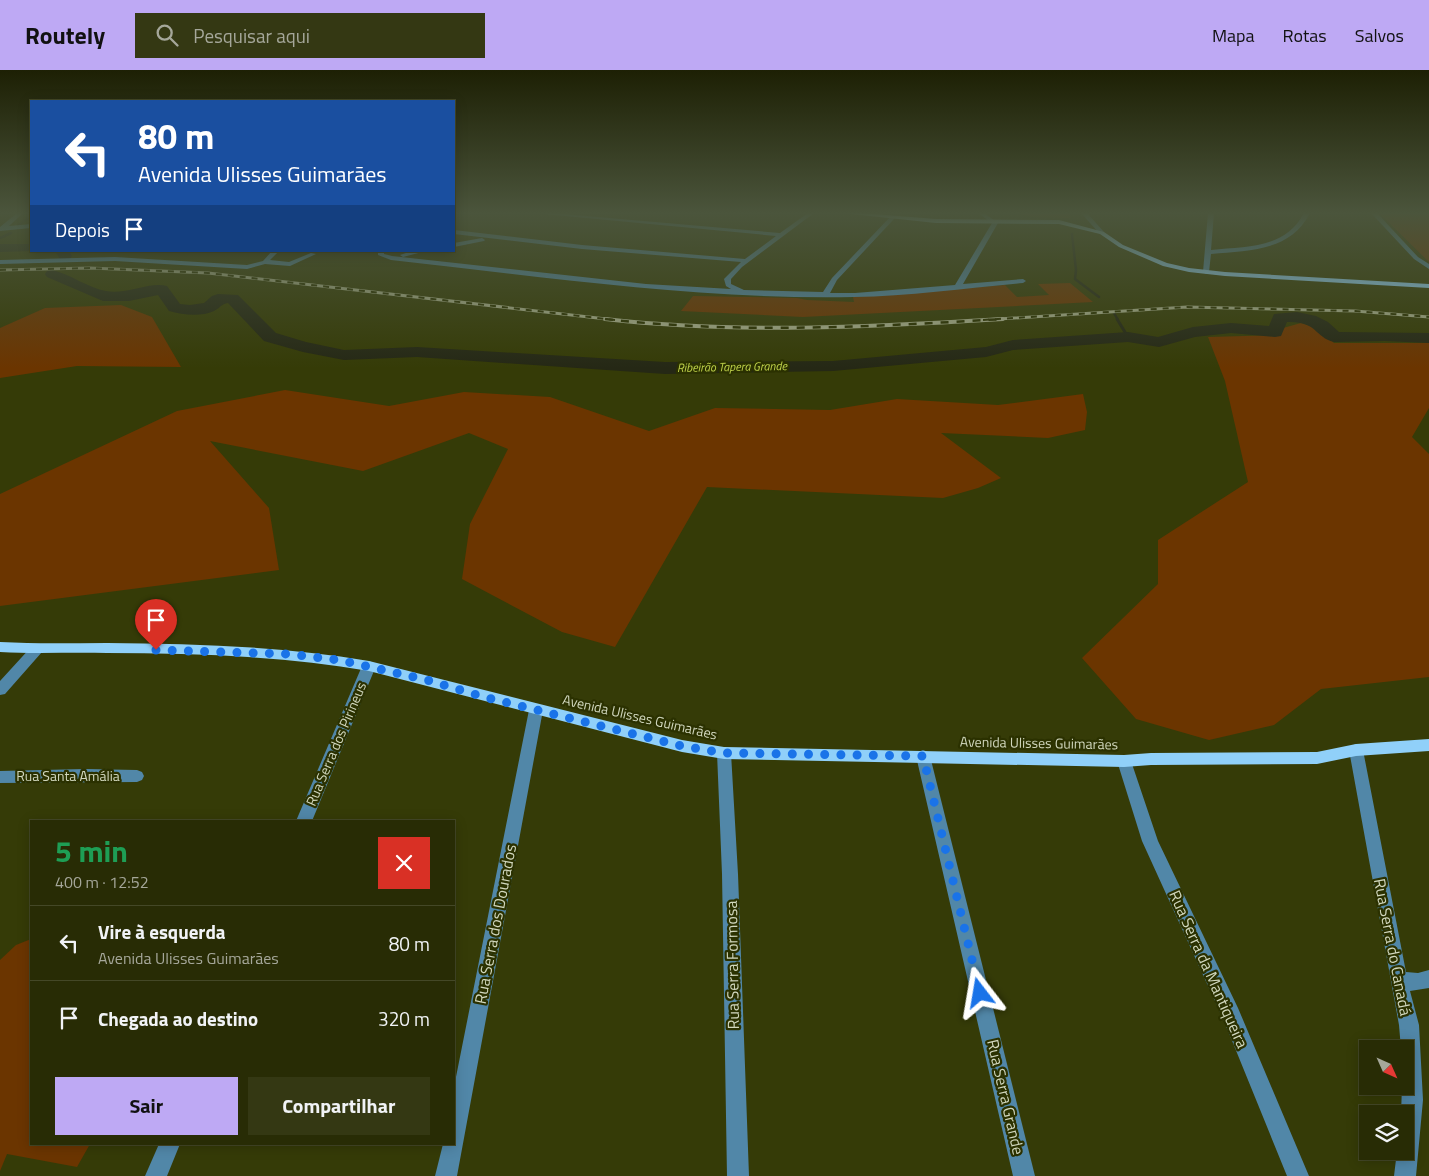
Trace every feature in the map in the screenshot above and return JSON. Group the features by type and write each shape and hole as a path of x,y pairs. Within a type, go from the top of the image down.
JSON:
{"main road":[{"path":"1165,265 1206,272 1429,286"},
{"name":"Avenida Ulisses Guimarães","path":"0,647 37,649 107,648 288,654 369,666 682,746 724,753 1124,761 1151,759 1316,758 1356,750 1429,745"}],"street":[{"path":"208,265 247,267 256,265"},
{"path":"451,265 646,286 744,293 855,295 1023,281"},
{"path":"743,265 732,273 726,282 732,288 744,293"},
{"path":"825,295 834,279 848,265"},
{"path":"958,286 970,265"},
{"path":"1206,265 1206,272"},
{"path":"0,690 37,649"},
{"name":"Rua Serra dos Pirineus","path":"304,820 369,666"},
{"name":"Rua Serra dos Dourados","path":"455,1133 536,710"},
{"name":"Rua Serra do Canadá","path":"1356,750 1398,981 1409,1025 1413,1100 1405,1176"},
{"name":"Rua Serra Formosa","path":"724,753 730,874 738,1176"},
{"name":"Rua Serra Grande","path":"923,756 1024,1176"},
{"name":"Rua Serra da Mantiqueira","path":"1124,761 1150,841 1231,1015 1298,1176"},
{"name":"Rua Santa Amália","path":"0,777 85,774 137,776"},
{"path":"1398,981 1418,982 1429,979"},
{"path":"156,1176 169,1145"},
{"path":"446,1176 453,1145"}],"shaded area":[{"path":"1070,283 1093,302 803,317 681,311 693,296 797,298 854,302 853,297 1005,285 1017,297 1049,295 1038,284"},
{"path":"121,305 152,317 181,367 77,366 0,378 0,328 45,308"},
{"path":"1301,323 1317,328 1334,343 1429,343 1429,408 1412,437 1429,454 1429,677 1321,689 1274,725 1209,740 1136,719 1082,658 1158,584 1158,540 1248,482 1225,381 1208,337 1281,335 1283,328"},
{"path":"285,390 389,406 464,392 550,397 649,431 715,408 830,410 897,399 998,405 1083,394 1087,412 1085,430 1048,438 941,433 1001,478 978,488 943,498 707,487 615,647 562,632 462,579 470,524 508,449 469,433 363,471 210,441 269,508 279,570 0,606 0,494 177,411"},
{"path":"30,939 30,1145 89,1145 77,1167 7,1154 0,1171 0,960 16,945"}],"waterway":[{"path":"1075,265 1075,279 1099,297"},
{"name":"Ribeirão Tapera Grande","path":"52,274 103,296 129,296 162,289 175,308 190,310 209,307 218,299 232,298 270,337 303,347 344,355 417,352 665,368 833,366 986,352 1013,345 1128,337 1159,342 1193,332 1231,328 1275,332 1280,318 1297,317 1316,322 1334,337 1385,336 1429,338"},
{"path":"1114,313 1118,320"},
{"path":"1117,319 1128,337"}],"railway":[{"path":"0,270 90,268 208,273 615,320"},
{"path":"983,320 1187,307 1355,311 1429,317"},
{"path":"605,319 615,320"},
{"path":"983,320 1003,319"},
{"path":"615,320 655,324 754,328 804,328 983,320"}],"route":[{"path":"156,650 288,654 339,660 427,680 468,693 584,720 682,746 724,753 923,756 980,993"}]}
